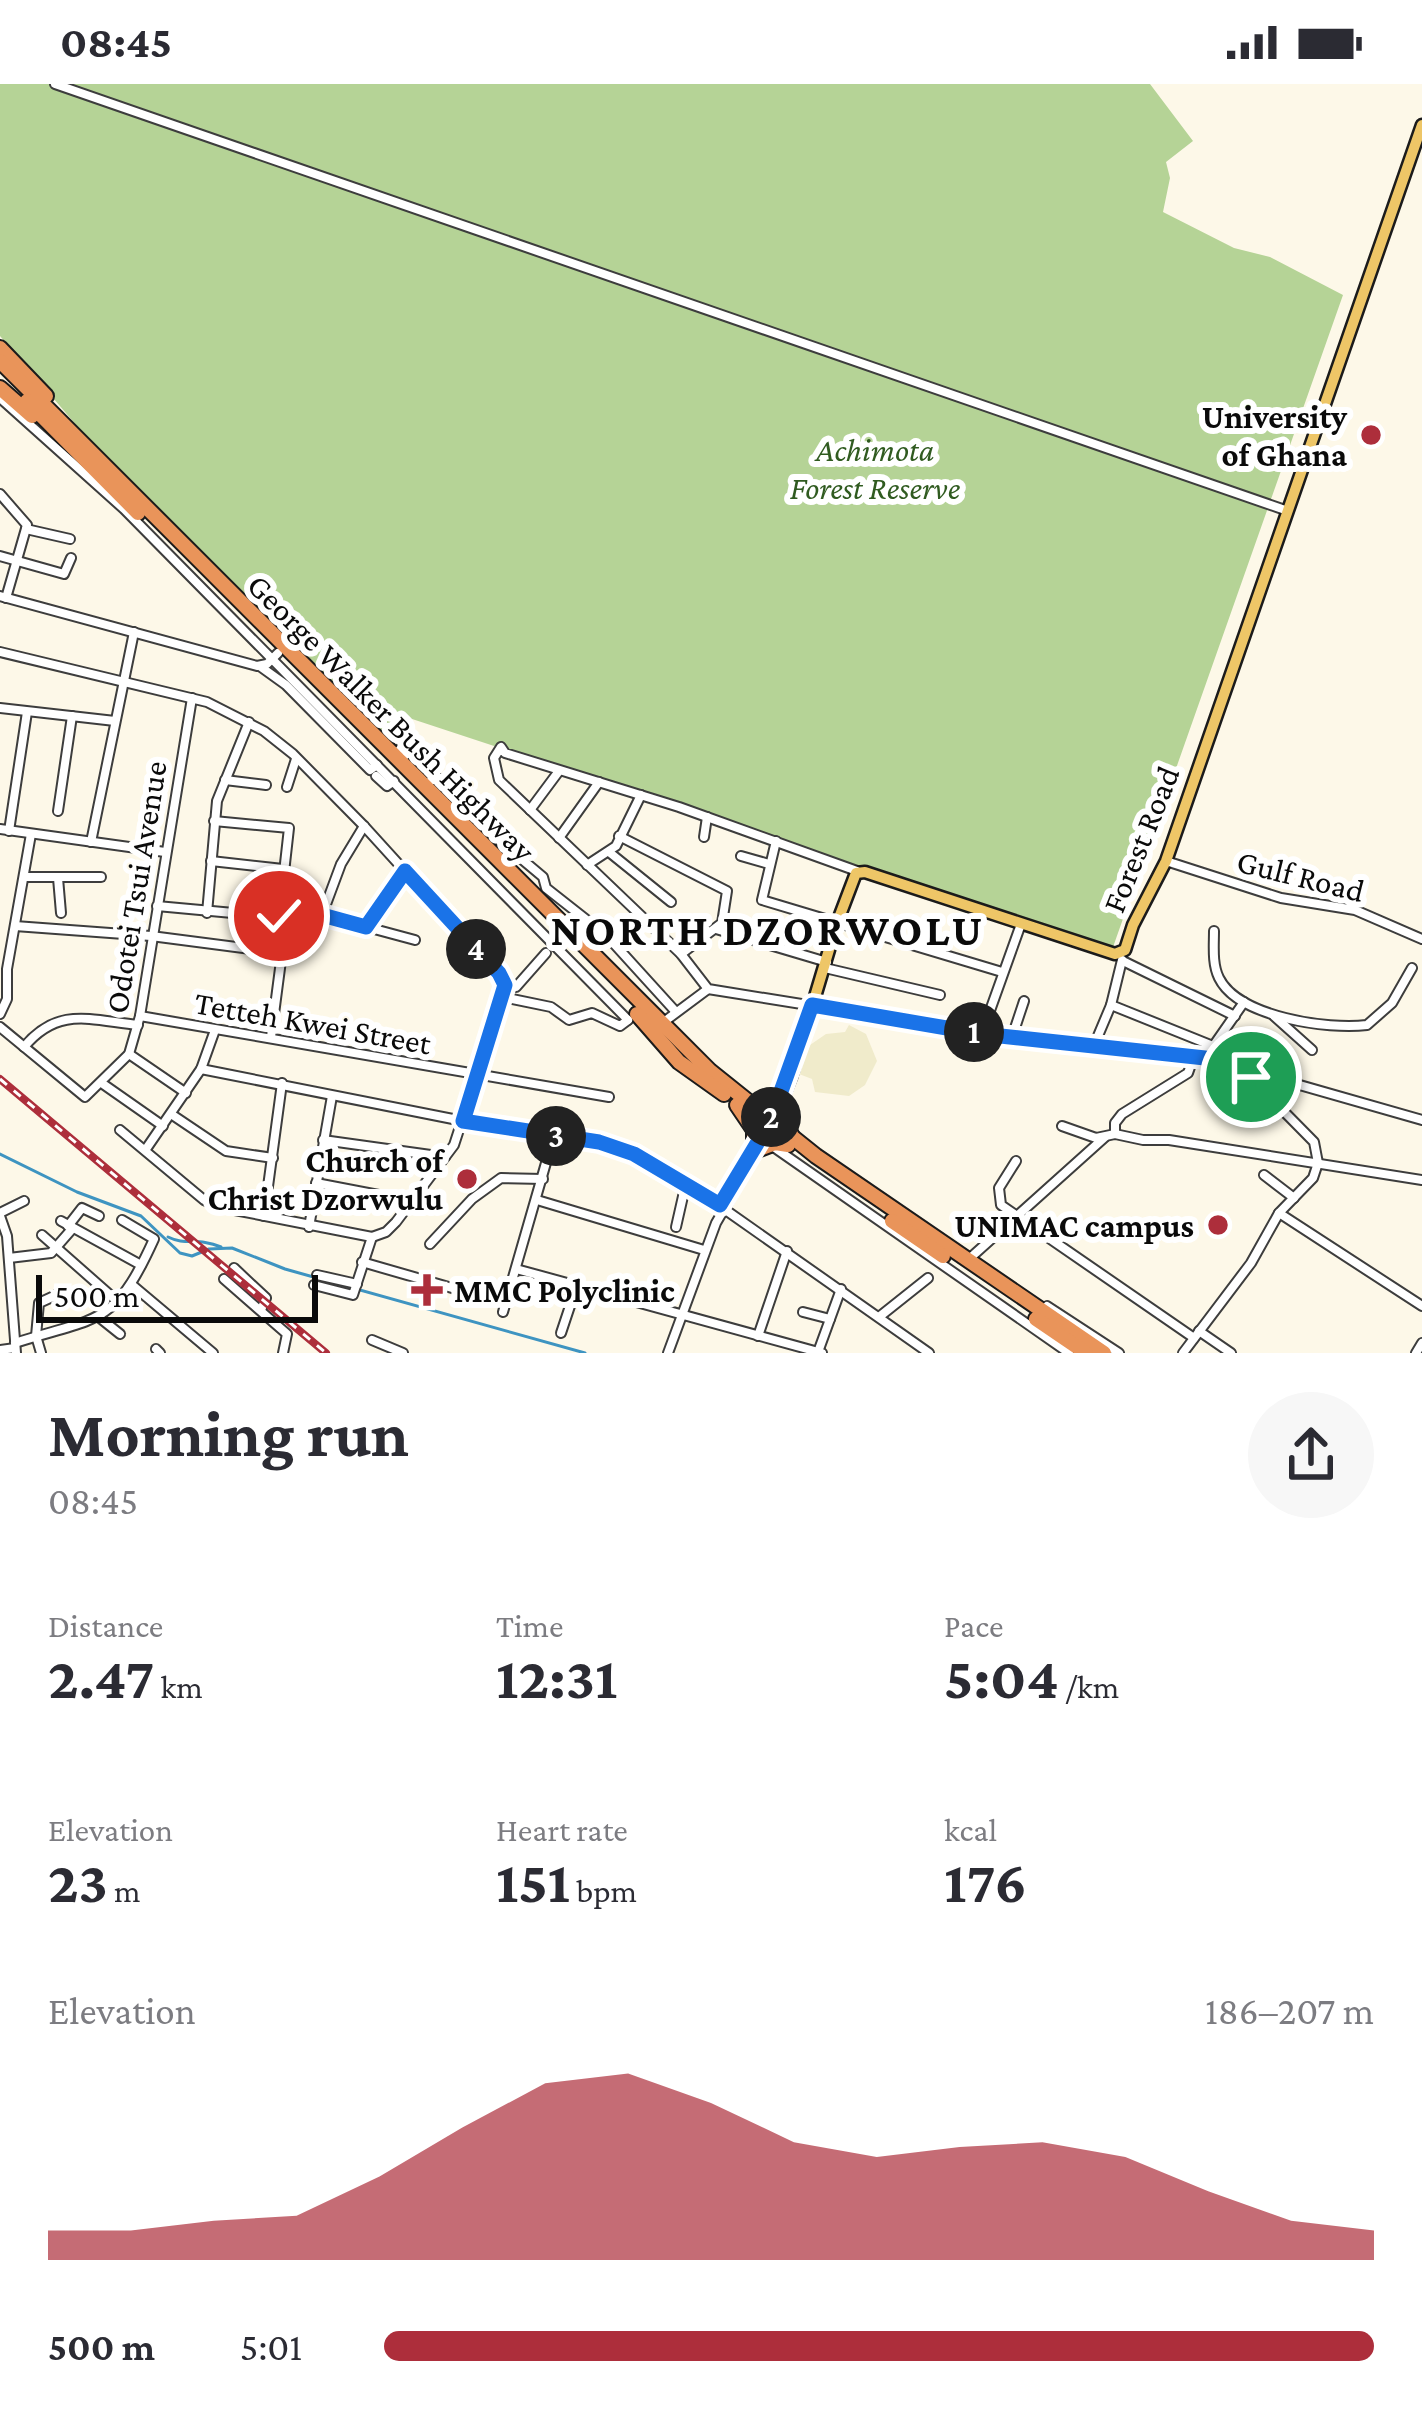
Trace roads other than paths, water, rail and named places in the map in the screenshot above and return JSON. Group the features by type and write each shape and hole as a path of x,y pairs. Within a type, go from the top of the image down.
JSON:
{"highway":[{"path":"0,348 36,384 82,443"},
{"name":"George Walker Bush Highway","path":"0,361 493,845 660,1025 754,1108 765,1135"},
{"name":"George Walker Bush Highway","path":"0,374 679,1062 724,1094 754,1130 765,1135"},
{"path":"0,388 65,440"},
{"path":"754,1108 779,1104 793,1144 1086,1353"},
{"path":"765,1135 844,1170 907,1220 1104,1353"}],"main road":[{"name":"Forest Road","path":"859,872 1122,958 1166,861 1422,125"},
{"path":"765,1135 859,872"}],"street":[{"path":"55,84 1288,511"},
{"path":"0,398 99,485 275,656 348,742"},
{"path":"0,494 23,517 26,529 3,597 261,667 280,679 376,770 394,781 628,1020 620,1026 592,1013 569,1020 544,1004 504,992"},
{"path":"26,529 70,539"},
{"path":"0,556 64,574 71,558"},
{"path":"91,842 134,632"},
{"path":"0,652 192,698 249,722 296,758 364,826 499,973 504,992 463,1121 445,1157 386,1232 372,1237 227,1210 204,1200 121,1130"},
{"path":"261,667 275,656"},
{"name":"Odotei Tsui Avenue","path":"103,1084 129,1054 139,1021 192,698"},
{"path":"0,708 115,721"},
{"path":"27,712 4,830 166,852"},
{"path":"58,811 71,716"},
{"path":"206,914 214,820 249,722"},
{"path":"422,759 405,745 398,750 493,845 541,874 544,886 556,898 607,936 676,1012"},
{"name":"Forest Road","path":"530,810 497,776 494,758 501,747 505,753 707,817 859,872"},
{"path":"287,787 296,758"},
{"path":"559,771 530,810 681,954 708,989 982,1034 1205,1058 1422,1120"},
{"path":"225,780 266,785"},
{"path":"429,782 442,780 473,805 495,829 493,845"},
{"path":"559,838 599,782"},
{"path":"587,865 609,852 641,795"},
{"path":"704,837 707,817"},
{"path":"214,820 289,827 279,916"},
{"path":"322,915 341,864 364,826"},
{"path":"0,1014 7,999 31,834"},
{"path":"619,836 727,891 725,916 716,929 681,954"},
{"path":"776,841 762,900 1002,972"},
{"path":"609,852 671,902"},
{"path":"741,856 769,864"},
{"path":"212,861 283,869"},
{"name":"Gulf Road","path":"1166,861 1281,898 1355,910 1422,939"},
{"path":"366,927 405,871"},
{"path":"25,877 101,877"},
{"path":"58,878 61,913"},
{"path":"157,906 309,920 322,915 416,940"},
{"path":"982,1034 1021,924"},
{"path":"15,926 151,936 282,953 271,1037"},
{"path":"716,929 940,995"},
{"path":"1214,931 1216,973 1228,991 1273,1015 1322,1024 1367,1025 1392,1003 1412,968"},
{"path":"504,992 516,987 546,953"},
{"path":"1095,1043 1111,1005 1122,958 1235,1016"},
{"path":"455,961 499,973"},
{"path":"660,1025 708,989"},
{"path":"1012,1037 1024,1001"},
{"path":"1205,1058 1244,1002"},
{"path":"1111,1005 1213,1046"},
{"path":"1273,1015 1312,1050"},
{"name":"Tetteh Kwei Street","path":"24,1047 43,1027 62,1019 139,1021 271,1037 610,1097"},
{"path":"0,1027 81,1096 103,1084 163,1126"},
{"path":"146,1149 201,1069 215,1030"},
{"path":"129,1054 187,1093"},
{"path":"1119,1353 969,1258 1111,1135 1122,1114 1188,1073 1194,1056"},
{"path":"1183,1353 1251,1263 1279,1214 1313,1178 1318,1163 1314,1142 1239,1068"},
{"path":"201,1069 463,1121 599,1142 634,1154 787,1251 929,1353"},
{"path":"264,1216 282,1083"},
{"path":"309,1227 332,1096"},
{"path":"171,1114 226,1151 273,1158"},
{"path":"1062,1126 1096,1138 1111,1135 1422,1180"},
{"path":"668,1353 721,1210 765,1135 1069,1353"},
{"path":"362,1262 504,1308 554,1136"},
{"path":"323,1140 445,1157"},
{"path":"1016,1161 997,1194 1001,1205 1231,1353"},
{"path":"1264,1175 1294,1198"},
{"path":"430,1244 472,1199 501,1178 543,1179"},
{"path":"316,1183 410,1201"},
{"path":"676,1228 686,1183"},
{"path":"537,1200 704,1250"},
{"path":"16,1348 9,1258 0,1214 24,1201"},
{"path":"9,1258 48,1254 82,1208 99,1216"},
{"path":"1279,1214 1422,1306"},
{"path":"0,1350 100,1318 118,1302 153,1236 122,1220"},
{"path":"67,1226 141,1265"},
{"path":"42,1234 118,1302"},
{"path":"316,1280 355,1288 372,1237"},
{"path":"758,1336 787,1251"},
{"path":"234,1268 266,1298 261,1310"},
{"path":"516,1269 820,1352 841,1289"},
{"path":"879,1317 928,1278"},
{"path":"224,1280 289,1336 283,1353"},
{"path":"131,1284 213,1353"},
{"path":"561,1333 576,1288"},
{"path":"40,1353 36,1336 39,1303 65,1291"},
{"path":"803,1312 830,1319"},
{"path":"100,1318 120,1334"},
{"path":"372,1340 403,1353"},
{"path":"902,1353 911,1340"},
{"path":"196,1353 203,1342"},
{"path":"1416,1353 1422,1343"}],"waterway":[{"path":"0,1154 77,1192 141,1216 180,1253 192,1256 232,1248 285,1269 585,1353"},
{"path":"168,1237 221,1247"}],"railway":[{"path":"0,1079 326,1353"}],"place":[{"name":"University of Ghana","path":"1371,435"},
{"name":"Church of Christ Dzorwulu","path":"467,1179"},
{"name":"UNIMAC campus","path":"1218,1225"},
{"name":"MMC Polyclinic","path":"427,1290"}],"district":[{"name":"NORTH DZORWOLU","path":"768,929"}],"park label":[{"name":"Achimota Forest Reserve","path":"875,468"}]}
